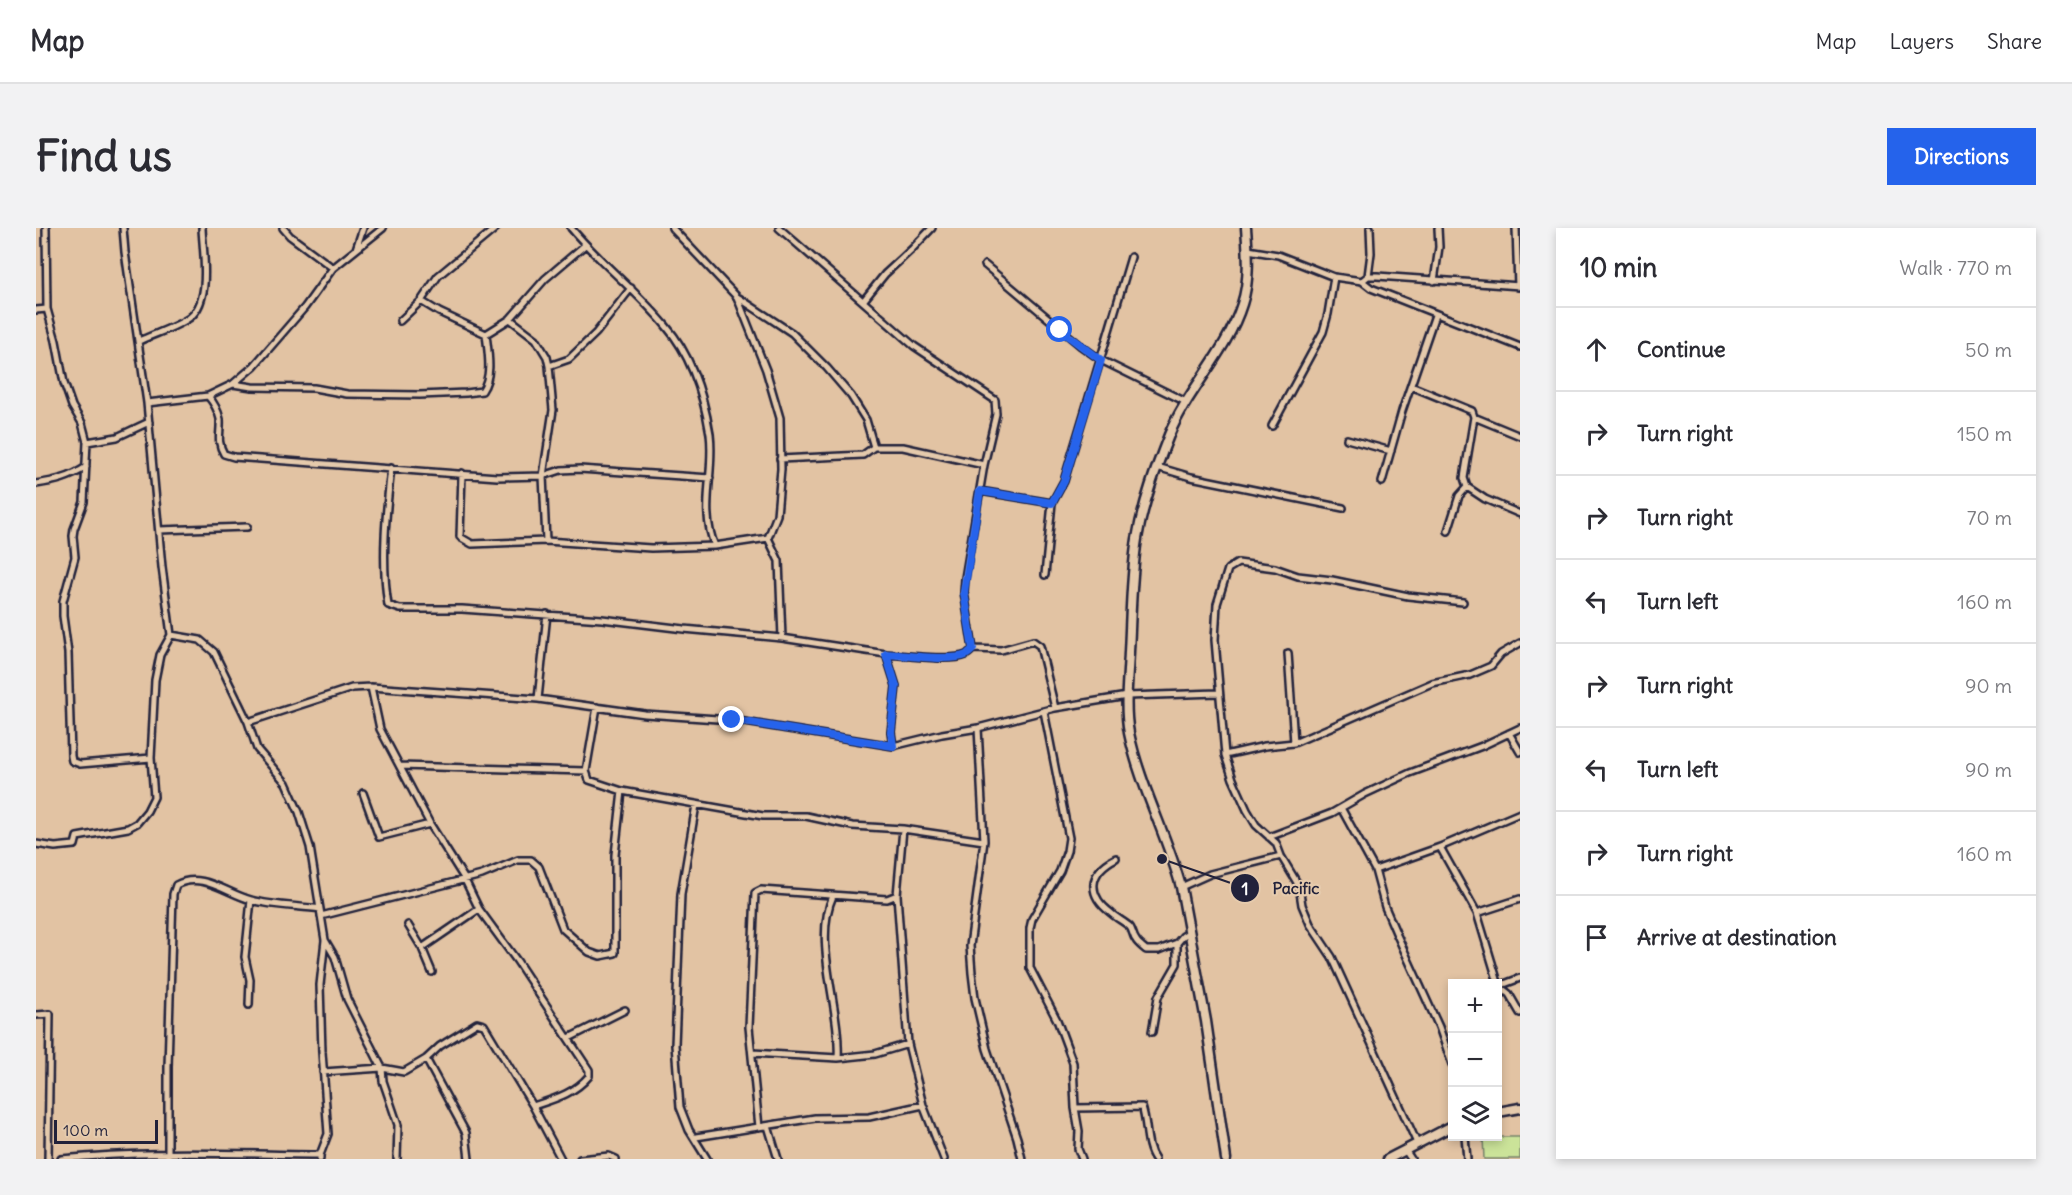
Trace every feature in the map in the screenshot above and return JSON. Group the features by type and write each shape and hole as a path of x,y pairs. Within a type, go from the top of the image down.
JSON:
{"main road":[{"path":"1226,1159 1215,1077 1181,887 1136,760 1129,732 1127,696 1137,538 1157,467 1171,431 1186,402 1224,342 1242,304 1248,250 1246,228"},
{"path":"1502,1111 1520,1108"},
{"path":"1388,1159 1448,1128"}],"street":[{"path":"46,228 47,309 64,383 72,406 82,423 87,442 84,502 74,529 75,557 63,601 69,653 71,756 72,761 80,764 151,758"},
{"path":"36,844 55,847 75,844 77,837 129,828 137,823 147,811 154,797 151,758 155,680 160,655 171,635 147,403 123,228"},
{"path":"139,341 188,319 201,303 204,288 202,228"},
{"path":"283,228 290,237 333,268"},
{"path":"356,251 363,228"},
{"path":"147,403 208,396 233,384 254,366 298,315 333,268 383,228"},
{"path":"485,228 489,234"},
{"path":"400,321 421,301 438,276 496,228"},
{"path":"571,228 585,245 668,327 689,363 702,392 712,447 707,520 709,534 715,546"},
{"path":"672,228 737,297 792,333 827,368 851,396 866,420 874,447"},
{"path":"779,228 914,346 995,400 996,414 984,465 964,592 973,649"},
{"path":"864,300 885,273 932,228"},
{"path":"1362,281 1368,276 1371,253 1370,228"},
{"path":"1434,281 1439,247 1438,228"},
{"path":"1368,276 1519,286 1516,228"},
{"path":"486,334 510,320 545,279 585,245"},
{"path":"1248,250 1278,255 1334,277 1362,281 1371,288 1520,347"},
{"path":"1045,575 1052,503 1064,481 1131,257"},
{"path":"985,265 1072,340 1101,360 1186,402"},
{"path":"1272,426 1323,332 1334,277"},
{"path":"549,366 569,359 596,333 631,288"},
{"path":"737,297 766,370 780,418 777,514 768,538 779,561 782,638"},
{"path":"421,301 486,334"},
{"path":"36,310 47,309"},
{"path":"1382,482 1436,315"},
{"path":"510,320 536,339 547,357 549,366 553,410 543,476 546,541"},
{"path":"233,384 252,387 314,388 347,394 420,395 482,391 487,384 489,370 486,334"},
{"path":"1411,387 1472,411 1474,417 1464,478 1467,487 1485,499 1520,514"},
{"path":"208,396 216,407 220,419 219,445 224,454 243,458 497,477 543,476 561,470 580,469 710,478"},
{"path":"1474,417 1520,436"},
{"path":"87,442 117,436 149,422"},
{"path":"1347,439 1391,451"},
{"path":"780,459 863,455 874,447 903,447 984,465"},
{"path":"36,484 59,480 86,467"},
{"path":"1157,467 1191,477 1343,508"},
{"path":"391,468 386,555 388,605 400,609 462,609 547,614 782,638 928,658 967,655 973,649 1001,650 1033,641 1040,646 1055,708"},
{"path":"462,473 460,537 472,544 546,541 651,548 715,546 768,538"},
{"path":"1448,531 1459,496 1467,487"},
{"path":"980,491 1052,503"},
{"path":"159,530 248,527"},
{"path":"1417,1143 1332,957 1310,924 1302,905 1299,886 1276,843 1256,825 1233,779 1225,755 1218,693 1218,661 1215,640 1217,604 1228,569 1238,563 1275,568 1298,576 1332,580 1408,596 1463,602"},
{"path":"538,699 547,614"},
{"path":"61,1159 121,1154 320,1157 328,1134 320,985 325,940 310,847 299,812 286,783 257,749 248,722 214,652 200,640 171,635"},
{"path":"1225,755 1265,746 1294,743 1432,683 1470,675 1491,666 1501,654 1520,643"},
{"path":"1288,653 1294,743"},
{"path":"886,654 896,686 891,732 893,746"},
{"path":"248,722 352,688 371,687 538,699 645,714 732,720 893,746 978,728 1055,708 1127,696 1218,693"},
{"path":"371,687 380,729 430,824 464,878 479,909 570,1038 589,1070 589,1076 581,1086 566,1095 533,1106"},
{"path":"597,707 586,771 589,780 622,791 696,806 763,816 806,816 852,826 903,829 984,841"},
{"path":"1044,711 1069,838 1067,851 1059,871 1032,919 1030,968 1057,1020 1073,1063 1075,1108 1079,1131 1078,1149 1082,1159"},
{"path":"978,728 984,841 970,946 973,981 987,1049 1022,1159"},
{"path":"1269,837 1341,808 1410,773 1474,749 1520,728"},
{"path":"1509,733 1520,752"},
{"path":"400,766 586,771"},
{"path":"168,1156 168,1067 173,905 176,885 186,879 192,880 219,886 251,900 321,913 408,895 464,878 482,875 518,860 531,860 539,867 563,928 589,952 600,956 615,954 615,855 622,791"},
{"path":"363,793 379,837 430,824"},
{"path":"696,806 681,894 675,1045 680,1107 689,1130 696,1137 708,1159"},
{"path":"1341,808 1375,870 1397,935 1439,1027 1448,1053"},
{"path":"1375,870 1440,847 1520,813"},
{"path":"903,829 897,895 908,1044 923,1105 944,1159"},
{"path":"1440,847 1477,913 1497,979"},
{"path":"1181,887 1210,874 1281,856"},
{"path":"1116,858 1105,864 1096,875 1095,895 1108,911 1130,928 1136,940 1146,950 1159,950 1177,943 1190,932"},
{"path":"759,1127 749,1027 755,893 761,890 887,899 897,895"},
{"path":"833,896 826,910 827,971 839,1038 838,1058"},
{"path":"1477,913 1520,899"},
{"path":"249,1005 250,980 245,957 251,900"},
{"path":"422,948 479,909"},
{"path":"408,926 422,948 432,972"},
{"path":"325,940 335,957 346,999 382,1068 383,1081 398,1125 397,1159"},
{"path":"1152,1032 1158,997 1177,964 1177,943"},
{"path":"1502,985 1520,978"},
{"path":"1502,988 1509,994 1520,1014"},
{"path":"570,1038 625,1010"},
{"path":"36,1015 50,1014 48,1159"},
{"path":"323,1072 382,1068 404,1072 470,1027 477,1023 484,1025 533,1106 561,1159"},
{"path":"752,1053 838,1058 875,1054 908,1044"},
{"path":"426,1059 466,1133 469,1159"},
{"path":"696,1137 815,1118 869,1117 923,1105"},
{"path":"1075,1108 1142,1107 1146,1119 1150,1153 1155,1159"},
{"path":"768,1126 778,1159"},
{"path":"1465,1141 1467,1159"},
{"path":"1405,1150 1411,1159"},
{"path":"580,1159 609,1156 616,1159"}],"green space":[{"path":"1502,1137 1520,1137 1520,1159 1484,1159 1483,1141 1502,1141"}],"place":[{"name":"Pacific","path":"1162,859"}],"route":[{"path":"732,720 893,746 891,732 896,686 886,654 928,658 967,655 973,649 964,592 980,491 1052,503 1064,481 1101,360 1060,330"}]}
